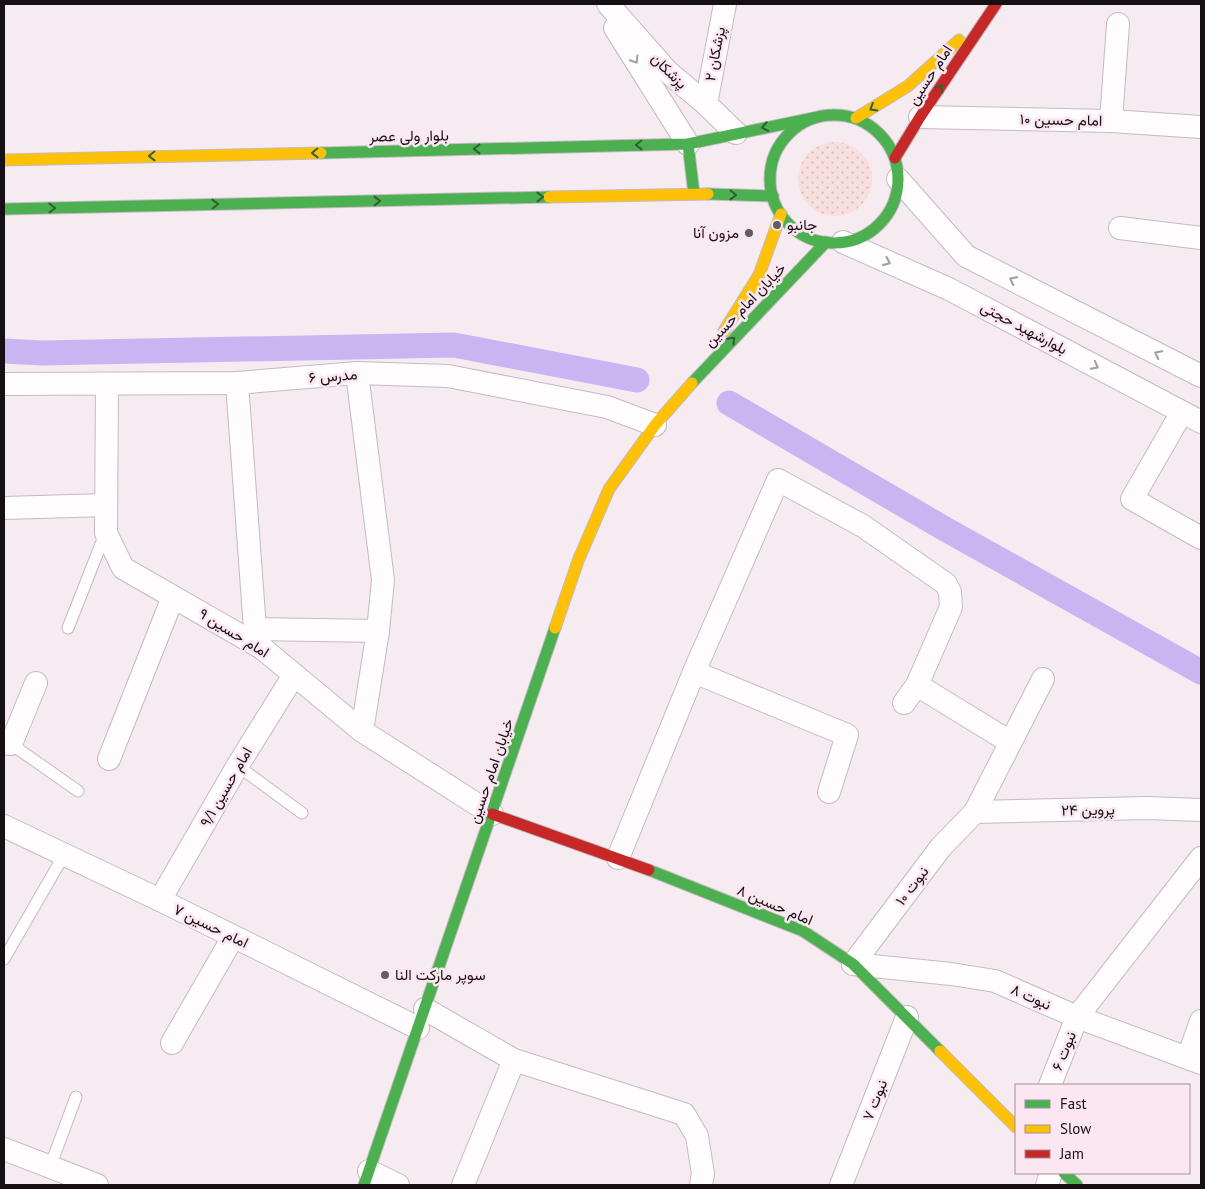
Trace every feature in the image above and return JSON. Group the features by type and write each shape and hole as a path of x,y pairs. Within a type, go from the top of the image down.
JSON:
{"street":[{"name":"پزشکان","path":"600,4 688,144"},
{"name":"پزشکان","path":"608,4 668,72 706,104 736,133"},
{"name":"پزشکان ۲","path":"706,104 725,4"},
{"name":"امام حسین","path":"897,168 920,117 993,7"},
{"name":"امام حسین","path":"856,118 908,86 993,7"},
{"path":"1111,121 1118,24"},
{"path":"897,168 895,199 885,217 866,234 834,242 812,239 800,233 780,214 773,196 771,171 778,148 794,129 813,118 835,114 856,118 875,129 887,142 897,168 966,256 1201,376"},
{"name":"۱۰ امام حسین","path":"920,117 1111,121 1201,127"},
{"name":"بلوار ولی عصر","path":"4,160 688,144 813,118"},
{"path":"688,144 694,194"},
{"path":"4,209 694,194 773,196"},
{"name":"خیابان امام حسین","path":"687,388 759,275 780,214"},
{"path":"1120,228 1201,238"},
{"name":"خیابان امام حسین","path":"367,1178 578,561 609,489 655,425 687,388 834,242"},
{"name":"بلوارشهید حجتی","path":"834,242 949,289 1192,417"},
{"path":"358,373 383,580 378,631 362,731"},
{"name":"مدرس ۶","path":"4,384 237,383 358,373 448,376 607,407 655,425"},
{"path":"237,383 259,639 378,631"},
{"name":"امام حسین ۹","path":"107,384 106,534 123,568 173,597 259,639 294,675 362,731 492,814"},
{"path":"1192,417 1132,499 1201,538"},
{"path":"618,858 694,672 778,480 863,526 946,584 950,592 951,607 917,685 904,703"},
{"path":"4,508 106,505"},
{"path":"109,759 173,597"},
{"path":"694,672 847,735 829,792"},
{"name":"امام حسین ۹/۱","path":"160,900 238,766 294,675"},
{"name":"نبوت ۱۰","path":"853,964 941,848 975,812 1043,679"},
{"path":"8,744 36,683"},
{"path":"917,685 1010,742"},
{"name":"پروین ۲۴","path":"975,812 1147,808 1201,810"},
{"name":"امام حسین ۸","path":"492,814 618,858 803,931 853,964 1015,1126"},
{"name":"امام حسین ۷","path":"4,826 160,900 232,937 514,1060 684,1114 697,1136 703,1174 701,1185"},
{"name":"نبوت ۶","path":"1050,1084 1078,1017 1201,858"},
{"path":"172,1043 232,937"},
{"name":"نبوت ۸","path":"853,964 951,974 995,981 1078,1017 1194,1061"},
{"name":"نبوت ۷","path":"842,1184 907,1017"},
{"path":"1194,1061 1201,1021"},
{"path":"463,1185 514,1060"},
{"path":"4,1149 97,1185"},
{"path":"1065,1174 1077,1185"},
{"path":"367,1178 398,1185"}],"lane":[{"path":"68,628 106,534"},
{"path":"8,744 78,791"},
{"path":"238,766 302,813"},
{"path":"4,959 64,855"},
{"path":"50,1167 76,1097"}],"shaded area":[{"path":"835,142 856,148 866,158 872,179 866,200 856,210 835,216 814,210 804,200 798,179 804,158 814,148"}],"waterway":[{"path":"4,351 42,353 454,345 637,380"},
{"path":"729,403 945,529 1201,672"}],"traffic: fast":[{"path":"834,115 858,120 879,134 893,155 898,179 893,203 879,224 858,238 834,243 810,238 789,224 775,203 770,179 775,155 789,134 810,120 834,115"},
{"path":"321,153 688,144 813,118"},
{"path":"688,144 694,194"},
{"path":"708,194 773,196"},
{"path":"4,209 549,197"},
{"path":"692,383 826,242"},
{"path":"364,1185 555,628"},
{"path":"649,870 803,931 853,964 940,1051"},
{"path":"1065,1174 1077,1185"}],"traffic: slow":[{"path":"856,118 908,86 959,40"},
{"path":"4,160 321,153"},
{"path":"549,197 708,194"},
{"path":"724,331 759,275 781,214"},
{"path":"555,628 578,561 609,489 655,425 692,383"},
{"path":"940,1051 1015,1126"}],"traffic: jam":[{"path":"895,158 920,117 996,4"},
{"path":"492,814 649,870"}],"place":[{"name":"جانبو","path":"777,225"},
{"name":"مزون آنا","path":"749,233"},
{"name":"سوپر مارکت النا","path":"385,975"}]}
